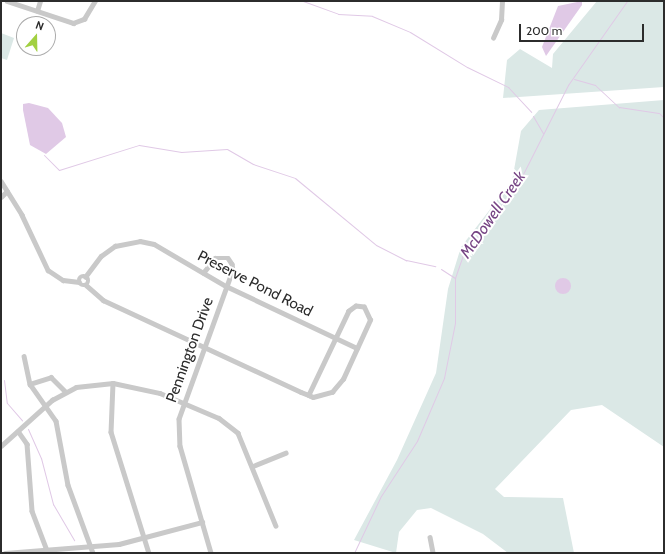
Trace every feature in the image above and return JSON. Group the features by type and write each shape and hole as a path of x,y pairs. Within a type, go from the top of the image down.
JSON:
{"street":[{"path":"7,1 78,22 87,16 95,1"},
{"path":"37,11 40,1"},
{"path":"493,38 501,20 502,1"},
{"path":"1,181 48,270 63,280 79,282 86,285 103,300 309,395 322,396 338,386 370,320 364,307 356,306 349,311 309,395"},
{"path":"1,197 7,191"},
{"name":"Preserve Pond Road","path":"79,282 85,277 105,252 140,241 160,246 226,286 357,348"},
{"name":"Pennington Drive","path":"203,273 215,258 228,258 233,270 203,345 183,401 178,436 211,553"},
{"path":"85,277 86,285"},
{"path":"24,356 30,384 56,421 68,485 94,553"},
{"path":"30,384 51,377 65,391"},
{"path":"113,383 111,432 127,491 148,553"},
{"path":"1,446 45,405 65,391 90,384 113,383 183,401 231,426 244,442 276,526"},
{"path":"18,431 27,444 32,510 47,552"},
{"path":"253,466 285,453"},
{"path":"6,553 47,552 91,547 144,538 202,522"},
{"path":"430,537 433,553"}],"shaded area":[{"path":"582,1 582,5 546,56 542,47 558,6"},
{"path":"597,1 664,1 664,87 503,98 507,60 520,49 552,68 553,54"},
{"path":"1,33 14,38 7,60 1,58"},
{"path":"664,100 664,447 602,405 571,410 495,489 504,497 563,498 574,553 508,553 483,534 431,508 417,510 399,532 396,553 354,540 397,460 436,373 448,289 461,247 512,181 521,131 539,110"},
{"path":"29,103 48,108 62,123 66,137 46,154 30,145 23,110 23,104"},
{"path":"563,278 569,280 571,286 569,292 563,294 557,292 555,286 557,280"}],"waterway":[{"path":"303,1 338,14 372,16 410,32 467,67 508,87 531,112"},
{"name":"McDowell Creek","path":"354,553 381,496 417,441 444,378 455,323 455,278 463,255 519,182 568,85 627,1"},
{"path":"574,79 595,85 619,107 659,113 664,118"},
{"path":"533,116 543,133"},
{"path":"44,155 59,170 139,145 181,152 227,149 253,164 295,178 376,245 406,260 435,266"},
{"path":"441,269 455,278"},
{"path":"4,380 7,403 22,420"},
{"path":"28,429 41,458 53,504 74,540"}]}
